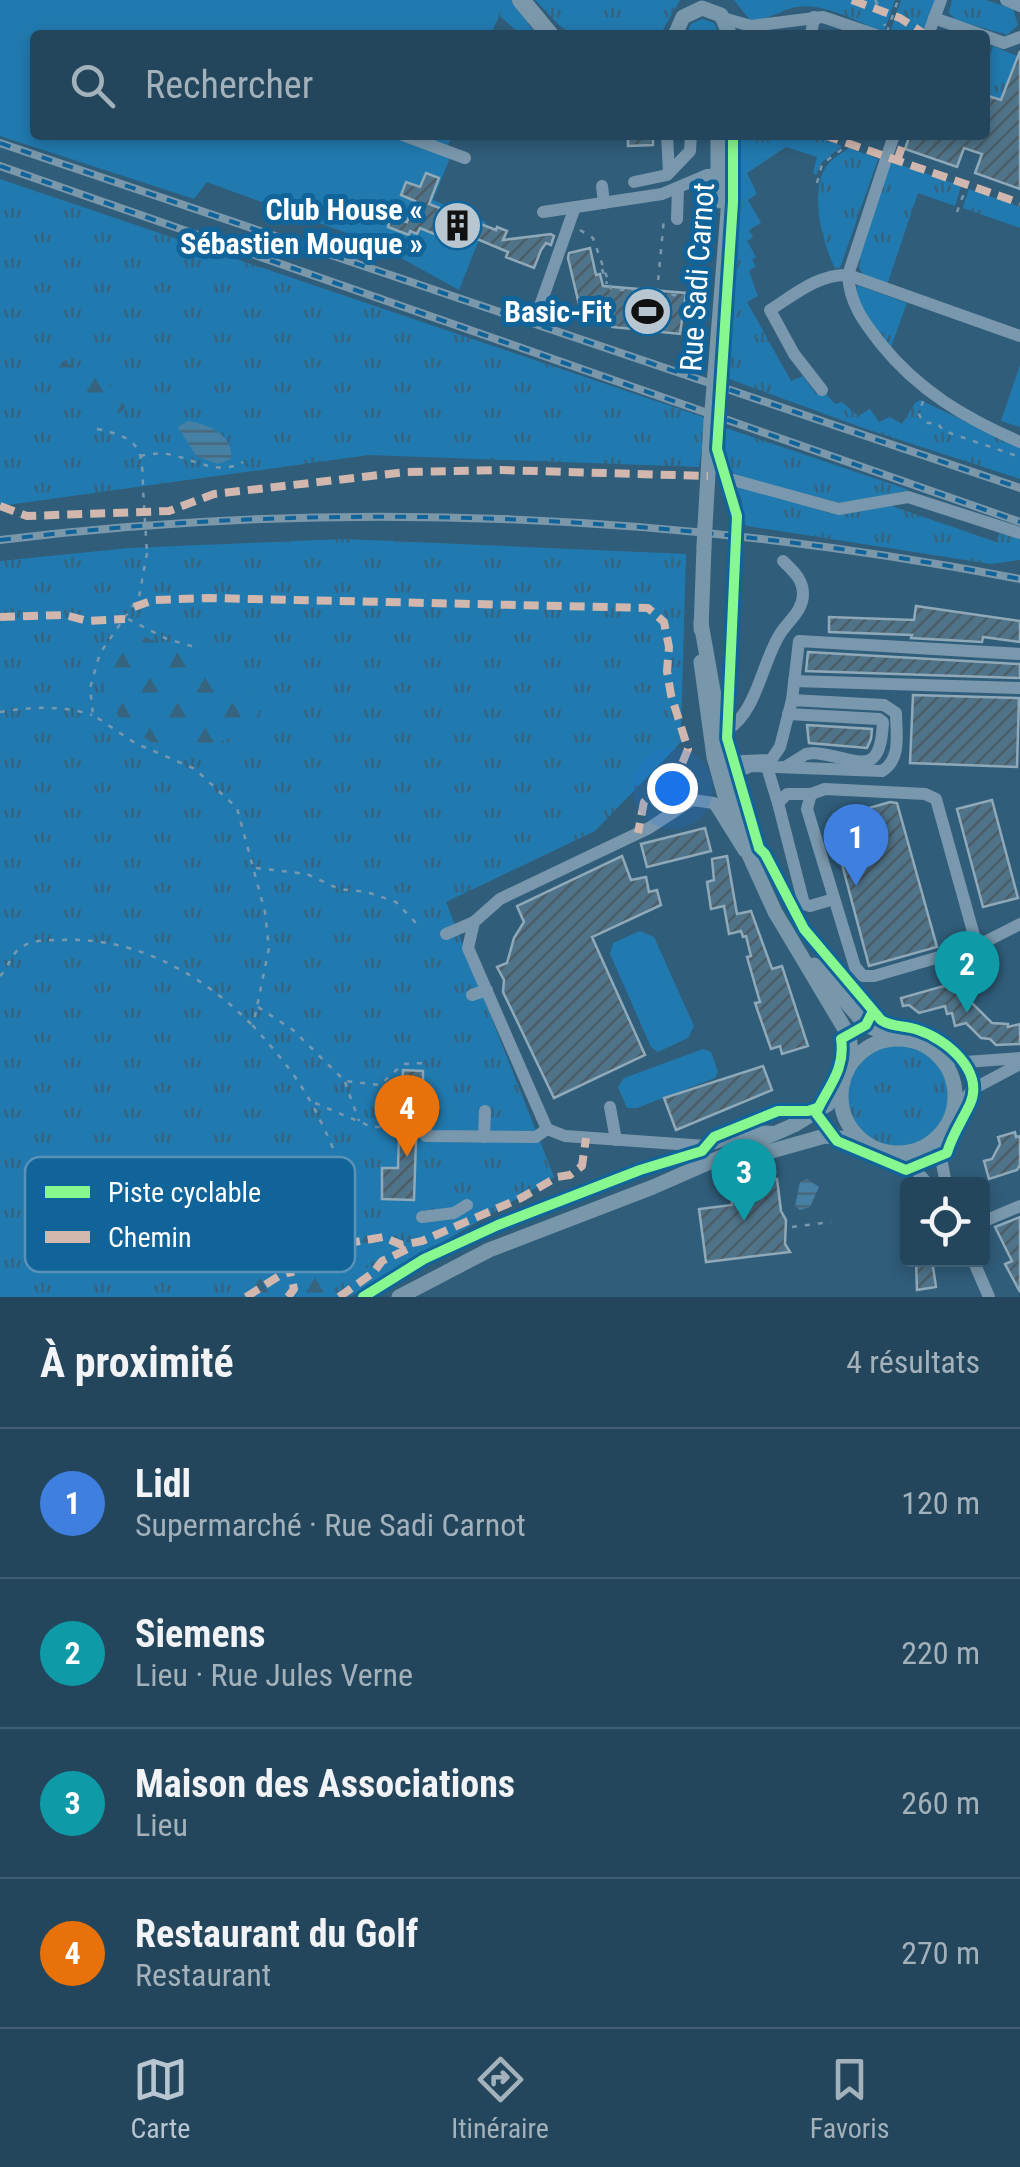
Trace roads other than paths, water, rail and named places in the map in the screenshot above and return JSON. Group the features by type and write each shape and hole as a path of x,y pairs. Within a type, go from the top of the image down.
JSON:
{"highway":[{"path":"520,0 546,30"}],"main road":[{"path":"676,30 678,22 694,5 718,10"},
{"name":"Rue Sadi Carnot","path":"719,140 724,174"},
{"name":"Rue Sadi Carnot","path":"728,140 704,547 703,690 747,852 786,931 849,1036 850,1058 845,1076"},
{"name":"Rue Sadi Carnot","path":"701,623 720,730 720,761"},
{"name":"Rue Sadi Carnot","path":"786,931 862,1021 876,1032 899,1039"},
{"path":"400,1297 489,1250 653,1187 816,1113 833,1099 866,1049 882,1041 916,1042 935,1052 953,1080 950,1119 936,1138 920,1148 890,1152 842,1136 825,1136 653,1187"},
{"path":"845,1076 844,1113 866,1143"}],"street":[{"path":"930,30 940,0"},
{"path":"1006,0 1020,6"},
{"path":"718,10 751,26 814,17 867,30"},
{"path":"812,30 814,17"},
{"path":"934,18 967,30"},
{"path":"990,38 1004,43 1020,37"},
{"path":"416,140 458,156"},
{"path":"667,140 668,173"},
{"path":"634,182 668,173 690,152 691,140"},
{"path":"892,140 848,275 858,315 903,372 927,391 958,413 1020,442"},
{"path":"633,164 635,199"},
{"path":"543,212 614,205 678,188 706,175 724,174"},
{"path":"602,186 614,205"},
{"path":"671,215 678,188"},
{"path":"541,304 575,207"},
{"path":"822,390 794,354 770,310 815,281 836,274 1020,336"},
{"path":"726,478 839,509 908,498 1020,533"},
{"path":"720,730 727,730 740,718 774,643 801,606 803,592 799,579 783,562"},
{"path":"785,767 780,747 799,641 1020,654"},
{"path":"794,680 1020,688"},
{"path":"724,778 746,768 768,767 882,771 895,757 896,713 890,706 790,707"},
{"path":"785,767 806,754 842,756 856,751 876,757 882,749 883,722 879,719 790,707"},
{"path":"720,761 767,761 780,747"},
{"path":"768,767 804,904 810,906 834,898"},
{"path":"778,803 787,794 811,794 825,789 925,794 936,799 977,946"},
{"path":"811,794 807,809 834,898 855,967 867,978 991,942 1020,924"},
{"path":"446,934 474,922 500,899 650,828 692,800 714,802 747,852"},
{"path":"474,922 468,948 547,1129 566,1136 706,1146 752,1131 780,1132"},
{"path":"472,995 487,990"},
{"path":"935,1052 964,1062 1020,1061"},
{"path":"945,1177 940,1153 950,1119 973,1089 1020,1061"},
{"path":"610,1108 616,1140"},
{"path":"428,1110 426,1136 536,1138 547,1129"},
{"path":"484,1137 485,1110"},
{"path":"890,1152 909,1163 922,1177"},
{"path":"422,1217 454,1213 467,1205"},
{"path":"990,1219 1020,1206"},
{"path":"976,1267 988,1297"}],"railway":[{"path":"0,143 1020,488"},
{"path":"0,166 1020,522"},
{"path":"0,540 255,519 512,519 767,540 1020,579"}],"place":[{"name":"Club House « Sébastien Mouque »","path":"458,226"},
{"name":"Basic-Fit","path":"647,311"},
{"name":"Lidl","path":"856,886"},
{"name":"Siemens","path":"967,1013"},
{"name":"Restaurant du Golf","path":"407,1157"},
{"name":"Maison des Associations","path":"744,1221"}]}
